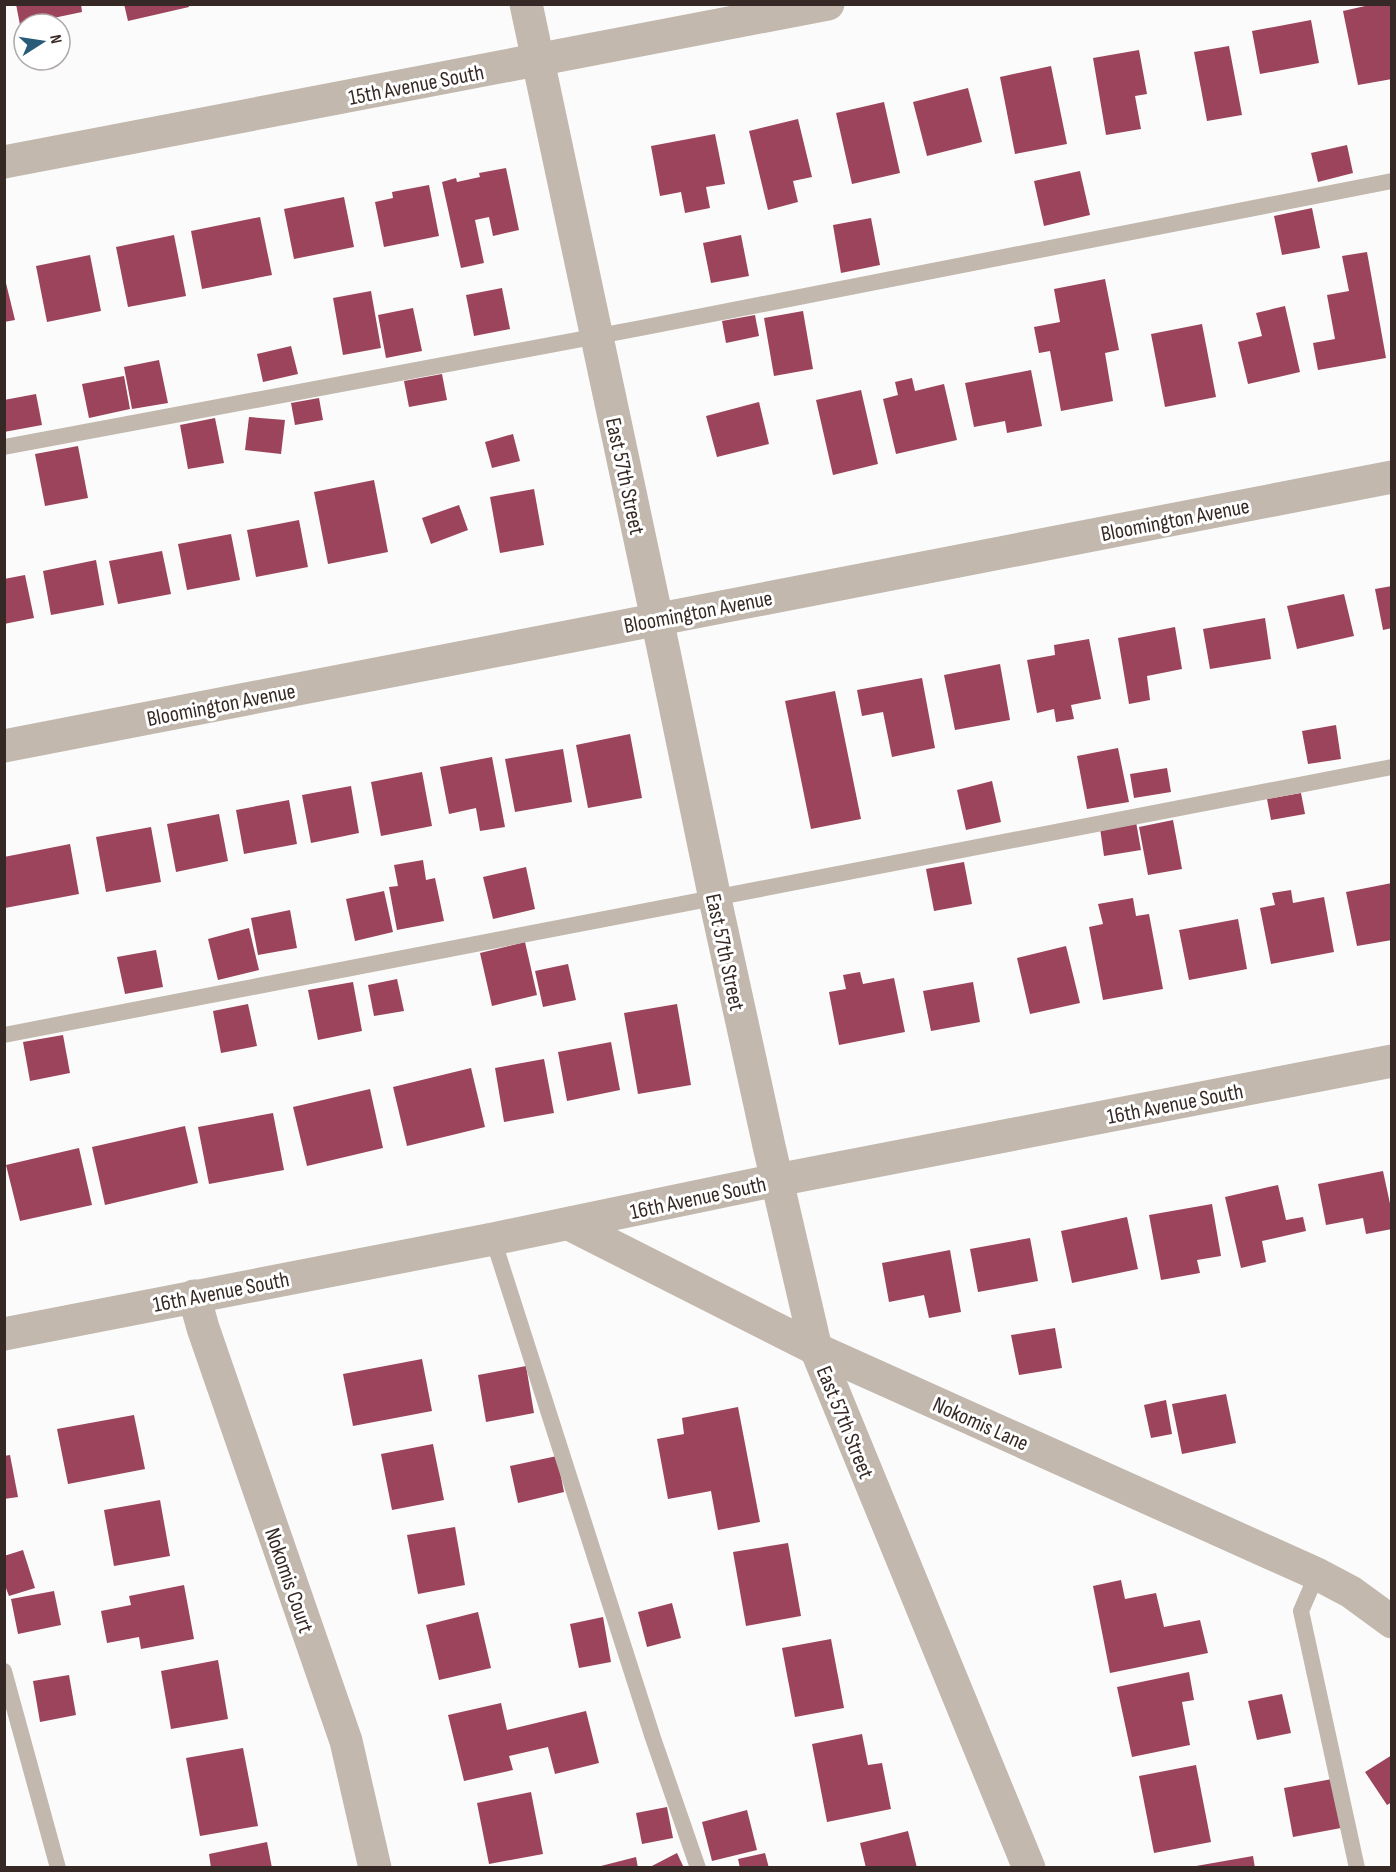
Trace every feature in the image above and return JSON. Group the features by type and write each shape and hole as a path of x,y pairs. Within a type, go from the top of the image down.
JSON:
{"street":[{"name":"East 57th Street","path":"526,4 715,899 816,1349 1029,1868"},
{"name":"15th Avenue South","path":"4,162 828,4"},
{"name":"Bloomington Avenue","path":"4,746 1392,477"},
{"name":"16th Avenue South","path":"4,1334 569,1224 777,1180 1392,1061"},
{"name":"Nokomis Lane","path":"569,1224 816,1349 1317,1574 1351,1592 1392,1622"},
{"name":"Nokomis Court","path":"194,1296 346,1741 375,1868"}],"lane":[{"path":"4,447 596,337 1392,180"},
{"path":"4,1035 1392,767"},
{"path":"493,1239 653,1738 698,1868"},
{"path":"1317,1574 1301,1611 1358,1868"},
{"path":"4,1671 58,1868"}],"building":[{"path":"16,4 81,4 82,12 72,14 72,12 18,12"},
{"path":"124,4 188,4 189,7 128,21"},
{"path":"1374,4 1392,4 1392,79 1358,85 1343,11"},
{"path":"1311,20 1319,63 1260,74 1252,31"},
{"path":"1229,46 1242,115 1207,121 1194,52"},
{"path":"1139,50 1147,94 1135,96 1141,129 1106,135 1093,58"},
{"path":"1051,66 1067,144 1015,154 1000,77"},
{"path":"968,88 982,142 927,156 913,102"},
{"path":"884,102 900,173 852,184 836,113"},
{"path":"798,119 812,177 793,181 798,202 768,210 749,131"},
{"path":"715,134 725,184 706,187 710,208 685,213 681,192 660,196 651,146"},
{"path":"1347,145 1353,173 1318,182 1311,153"},
{"path":"506,168 519,230 493,236 489,217 475,220 484,263 461,268 442,182 456,178 457,182 480,177 479,173"},
{"path":"1080,171 1090,215 1044,226 1034,181"},
{"path":"429,185 439,236 384,247 375,202 393,198 392,192"},
{"path":"344,197 354,247 294,259 284,209"},
{"path":"1312,208 1320,248 1282,255 1274,216"},
{"path":"260,217 272,275 202,289 191,231"},
{"path":"871,218 880,265 841,273 833,225"},
{"path":"174,235 186,296 128,307 116,247"},
{"path":"741,235 749,276 711,283 703,243"},
{"path":"1367,252 1386,358 1318,370 1313,343 1335,339 1327,295 1349,291 1342,256"},
{"path":"90,255 101,311 47,322 36,266"},
{"path":"4,275 15,320 4,322"},
{"path":"1105,279 1119,350 1105,353 1113,401 1061,411 1050,351 1039,353 1034,327 1060,322 1054,289"},
{"path":"502,288 510,329 474,336 466,295"},
{"path":"371,291 381,348 343,355 333,298"},
{"path":"1285,306 1300,372 1248,384 1238,342 1262,336 1256,313"},
{"path":"413,308 422,351 386,358 378,315"},
{"path":"803,311 813,369 774,376 764,318"},
{"path":"755,315 759,336 726,343 722,321"},
{"path":"1202,324 1216,397 1165,407 1151,334"},
{"path":"291,346 298,374 263,382 257,354"},
{"path":"159,360 168,403 132,409 124,367"},
{"path":"1031,370 1042,426 1007,433 1005,421 974,427 965,383"},
{"path":"442,374 447,400 409,407 404,381"},
{"path":"124,376 130,409 89,418 82,384"},
{"path":"912,378 915,391 944,384 957,440 896,454 883,399 898,395 895,382"},
{"path":"861,390 878,464 833,475 816,400"},
{"path":"36,394 42,425 4,432 4,400"},
{"path":"319,398 323,420 295,425 291,403"},
{"path":"759,402 769,444 717,457 706,416"},
{"path":"249,417 285,420 281,454 245,450"},
{"path":"215,418 224,463 188,469 180,425"},
{"path":"513,434 520,461 492,468 485,442"},
{"path":"78,446 88,498 45,506 35,454"},
{"path":"374,480 388,552 328,564 314,492"},
{"path":"534,489 544,545 500,553 490,497"},
{"path":"459,505 468,530 431,544 422,518"},
{"path":"299,520 308,567 256,577 247,530"},
{"path":"231,534 240,580 187,590 178,544"},
{"path":"162,551 171,594 118,604 109,561"},
{"path":"96,560 104,605 51,615 43,571"},
{"path":"25,575 34,618 4,624 4,579"},
{"path":"1392,586 1392,628 1383,630 1375,589"},
{"path":"1344,594 1354,636 1297,649 1287,606"},
{"path":"1265,618 1271,659 1210,669 1203,629"},
{"path":"1175,627 1182,669 1147,676 1150,700 1129,704 1118,638"},
{"path":"1089,639 1101,699 1071,705 1074,719 1056,722 1054,709 1037,713 1027,660 1055,655 1054,645"},
{"path":"1000,664 1010,720 955,730 944,675"},
{"path":"922,678 935,748 892,757 883,712 862,716 857,690"},
{"path":"835,691 861,819 811,829 785,701"},
{"path":"1336,725 1341,759 1308,764 1302,731"},
{"path":"630,734 642,798 588,808 576,745"},
{"path":"1118,748 1129,802 1087,809 1077,756"},
{"path":"563,749 572,802 515,812 505,759"},
{"path":"492,757 505,827 480,831 476,808 449,814 440,767"},
{"path":"1167,768 1171,792 1134,798 1130,774"},
{"path":"422,772 432,826 381,836 371,782"},
{"path":"992,781 1001,822 966,830 957,790"},
{"path":"351,786 359,833 311,843 302,795"},
{"path":"1301,793 1305,814 1271,820 1267,799"},
{"path":"289,800 297,844 244,854 236,810"},
{"path":"219,814 228,861 176,872 167,824"},
{"path":"1173,820 1182,869 1148,875 1139,827"},
{"path":"1136,822 1141,850 1104,856 1100,828"},
{"path":"151,827 161,882 106,892 96,837"},
{"path":"70,844 79,894 5,908 4,857"},
{"path":"423,860 426,880 435,878 444,921 397,930 389,887 398,886 394,865"},
{"path":"964,862 972,904 934,911 926,869"},
{"path":"526,867 535,909 493,919 483,877"},
{"path":"1392,883 1392,940 1357,946 1346,892"},
{"path":"1291,890 1293,903 1324,897 1334,952 1271,964 1260,908 1275,905 1272,893"},
{"path":"384,891 393,932 355,941 346,899"},
{"path":"1133,898 1136,916 1149,914 1163,989 1103,1000 1089,927 1103,924 1098,904"},
{"path":"290,910 297,948 258,955 251,918"},
{"path":"1238,919 1247,969 1189,980 1179,930"},
{"path":"249,928 259,970 218,980 208,939"},
{"path":"525,942 537,995 492,1006 480,953"},
{"path":"1066,946 1080,1003 1030,1014 1017,958"},
{"path":"156,950 163,987 125,994 117,957"},
{"path":"568,964 576,1000 543,1007 535,971"},
{"path":"860,972 863,984 894,978 905,1032 839,1045 829,992 846,989 843,975"},
{"path":"397,979 404,1011 374,1016 368,985"},
{"path":"353,982 362,1031 318,1040 308,990"},
{"path":"973,982 980,1022 931,1031 923,991"},
{"path":"248,1004 257,1046 221,1053 213,1011"},
{"path":"677,1004 691,1085 638,1094 624,1013"},
{"path":"63,1035 70,1073 30,1081 23,1042"},
{"path":"611,1042 620,1090 567,1101 558,1052"},
{"path":"544,1059 554,1113 504,1122 495,1068"},
{"path":"471,1068 485,1127 407,1146 393,1087"},
{"path":"370,1089 383,1148 307,1166 293,1107"},
{"path":"273,1113 284,1170 209,1184 198,1127"},
{"path":"185,1126 198,1183 105,1205 92,1147"},
{"path":"79,1148 92,1205 20,1221 6,1165"},
{"path":"1383,1171 1392,1213 1392,1229 1366,1234 1363,1218 1326,1225 1318,1184"},
{"path":"1278,1185 1286,1220 1303,1217 1306,1231 1262,1241 1266,1262 1241,1268 1225,1197"},
{"path":"1212,1204 1221,1256 1197,1260 1200,1273 1161,1280 1149,1215"},
{"path":"1127,1217 1138,1269 1072,1283 1061,1231"},
{"path":"1030,1238 1038,1281 978,1292 970,1249"},
{"path":"950,1250 961,1312 929,1318 924,1295 889,1302 882,1263"},
{"path":"1055,1328 1062,1368 1019,1375 1011,1335"},
{"path":"422,1359 432,1411 353,1426 343,1374"},
{"path":"526,1366 534,1413 486,1422 478,1375"},
{"path":"1226,1394 1236,1443 1182,1454 1172,1404"},
{"path":"1166,1400 1172,1434 1151,1438 1144,1405"},
{"path":"738,1407 760,1522 718,1530 711,1491 668,1499 657,1439 684,1434 682,1418"},
{"path":"134,1415 145,1469 68,1484 57,1429"},
{"path":"433,1444 444,1500 392,1510 381,1454"},
{"path":"10,1455 18,1497 4,1499 4,1456"},
{"path":"557,1456 564,1492 518,1503 510,1466"},
{"path":"160,1500 170,1556 114,1566 104,1510"},
{"path":"455,1527 465,1585 418,1594 407,1535"},
{"path":"788,1543 801,1616 746,1626 733,1552"},
{"path":"23,1550 35,1588 9,1596 4,1583 4,1556"},
{"path":"1121,1580 1125,1599 1156,1593 1164,1627 1200,1620 1208,1653 1110,1673 1093,1586"},
{"path":"184,1585 194,1639 141,1649 139,1637 107,1643 101,1611 131,1605 129,1596"},
{"path":"54,1591 61,1625 18,1634 11,1599"},
{"path":"672,1603 681,1638 647,1647 638,1612"},
{"path":"478,1612 491,1668 439,1680 426,1625"},
{"path":"603,1617 611,1662 579,1668 570,1624"},
{"path":"831,1639 844,1708 795,1717 782,1648"},
{"path":"218,1660 228,1719 171,1729 161,1671"},
{"path":"1189,1672 1194,1700 1182,1702 1190,1745 1132,1757 1117,1687"},
{"path":"69,1675 76,1715 40,1722 33,1681"},
{"path":"1282,1694 1291,1733 1257,1740 1248,1701"},
{"path":"501,1703 507,1730 586,1711 599,1763 555,1774 548,1747 509,1756 513,1770 464,1781 448,1715"},
{"path":"862,1734 868,1765 882,1763 891,1809 827,1822 812,1744"},
{"path":"243,1748 258,1826 200,1836 186,1758"},
{"path":"1392,1755 1392,1802 1387,1805 1365,1772"},
{"path":"1196,1765 1211,1842 1154,1853 1139,1776"},
{"path":"1332,1779 1341,1828 1293,1837 1284,1788"},
{"path":"531,1792 543,1854 489,1864 477,1803"},
{"path":"667,1807 673,1838 642,1844 636,1813"},
{"path":"747,1810 757,1850 712,1861 702,1822"},
{"path":"908,1831 917,1868 866,1868 860,1843"},
{"path":"267,1842 272,1868 211,1868 209,1854"},
{"path":"677,1853 684,1868 648,1868"},
{"path":"765,1853 769,1868 740,1868 738,1859"},
{"path":"1253,1856 1255,1868 1197,1868 1196,1866"},
{"path":"636,1857 638,1868 597,1868 597,1867"}]}
